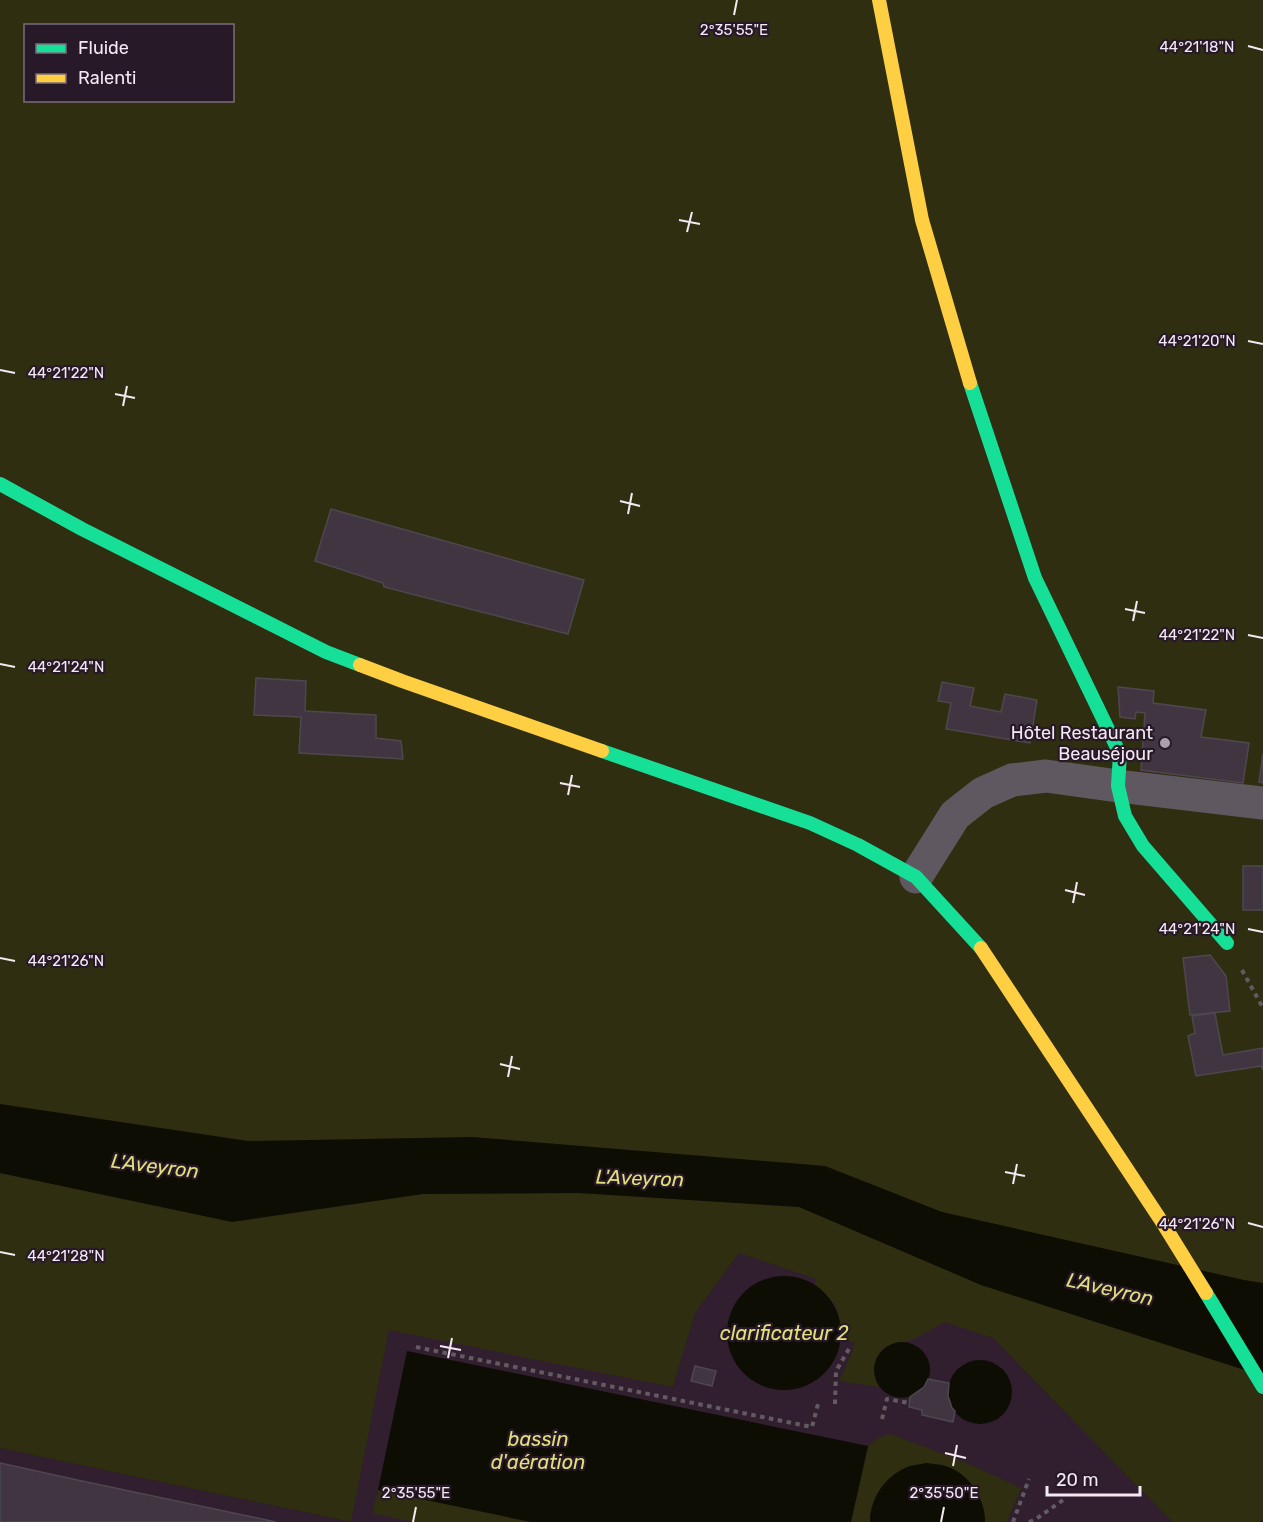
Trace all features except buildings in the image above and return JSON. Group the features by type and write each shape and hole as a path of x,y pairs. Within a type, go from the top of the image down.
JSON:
{"street":[{"path":"879,0 922,220 975,400 1035,578 1120,754 1118,786 1125,816 1143,846 1227,943"},
{"path":"0,484 82,529 326,652 402,681 810,823 858,845 916,877 983,950 1164,1225 1263,1387"},
{"path":"916,877 955,815 982,793 1012,780 1046,776 1263,803"}],"path":[{"path":"1227,943 1263,1008"},
{"path":"416,1347 812,1427 818,1404"},
{"path":"835,1404 836,1371 850,1347"},
{"path":"882,1419 886,1399 909,1403"},
{"path":"1013,1522 1029,1479"},
{"path":"1029,1522 1066,1498"}],"shaded area":[{"path":"0,0 1263,0 1263,1520 1259,1522 1172,1522 993,1338 944,1322 915,1338 904,1343 893,1344 881,1351 875,1368 879,1387 839,1381 855,1343 841,1339 839,1315 835,1305 815,1284 816,1279 739,1253 695,1313 673,1387 389,1330 351,1522 0,1448"},
{"path":"739,1253 993,1338 1172,1522 351,1522 389,1329 673,1387 695,1313"},
{"path":"890,1434 967,1463 1021,1488 1007,1522 870,1513 870,1522 851,1522 868,1446 878,1438"},
{"path":"0,1448 349,1522 0,1522"},
{"path":"378,1490 531,1522 412,1522 372,1513"}],"water":[{"name":"L'Aveyron","path":"0,1104 248,1141 472,1137 825,1166 942,1212 1263,1283 1263,1376 981,1285 799,1207 578,1193 423,1194 232,1222 0,1173"},
{"name":"clarificateur 2","path":"784,1276 806,1280 816,1285 832,1301 837,1311 841,1333 837,1355 832,1365 816,1381 806,1386 784,1390 762,1386 752,1381 736,1365 731,1355 727,1333 731,1311 736,1301 752,1285 762,1280"},
{"path":"902,1342 922,1350 930,1370 922,1390 902,1398 882,1390 874,1370 882,1350"},
{"name":"bassin d'aération","path":"407,1351 868,1446 851,1522 531,1522 378,1490"},
{"path":"974,1360 986,1360 1003,1369 1010,1380 1012,1392 1010,1404 1003,1415 986,1424 974,1424 962,1419 953,1410 948,1398 948,1386 953,1374 962,1365"},
{"path":"926,1463 953,1469 968,1480 979,1496 985,1513 985,1522 870,1522 875,1498 889,1478 905,1468"}],"traffic: fast":[{"path":"970,383 1035,578 1120,754 1118,786 1125,816 1143,846 1227,943"},
{"path":"0,484 82,529 326,652 360,665"},
{"path":"602,751 810,823 858,845 916,877 981,948"},
{"path":"1206,1293 1263,1387"}],"traffic: slow":[{"path":"879,0 922,220 970,383"},
{"path":"360,665 602,751"},
{"path":"981,948 1164,1225 1206,1293"}],"place":[{"name":"Hôtel Restaurant Beauséjour","path":"1165,743"}]}
